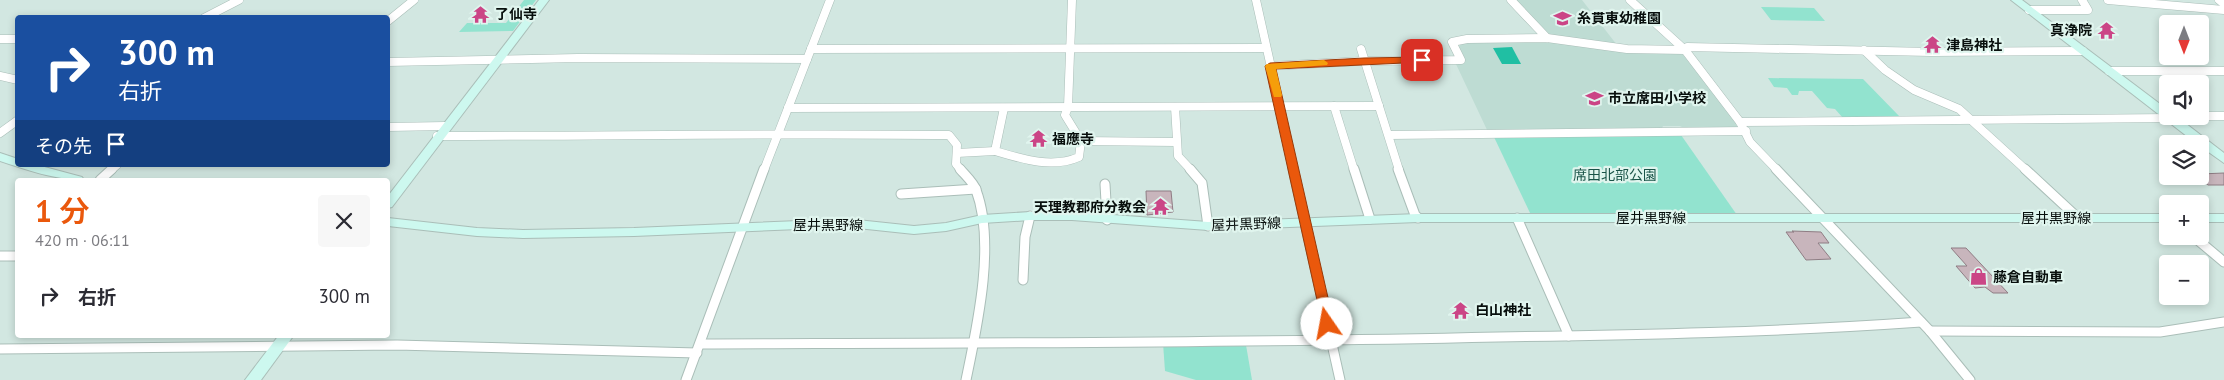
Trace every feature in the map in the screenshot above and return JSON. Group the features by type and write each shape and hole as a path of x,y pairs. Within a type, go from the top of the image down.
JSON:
{"main road":[{"path":"390,201 437,136 544,0"},
{"path":"2016,0 2159,109"},
{"path":"2179,125 2224,159"},
{"path":"0,157 15,162"},
{"path":"30,167 71,178"},
{"name":"屋井黒野線","path":"390,222 477,232 523,234 634,232 848,223 914,230 946,227 982,219 1030,216 1072,216 1208,226 1418,218 2159,218"},
{"path":"2209,218 2224,218"},
{"path":"253,380 283,340"}],"street":[{"path":"210,15 238,0"},
{"path":"390,19 414,0"},
{"path":"686,380 742,227 830,0"},
{"path":"957,153 995,151 1029,160 1072,162 1079,157 1081,141 1065,115 1068,107 1072,0"},
{"path":"1256,0 1340,380"},
{"path":"1511,0 1547,38"},
{"path":"1630,0 1685,50 1740,122 1750,142 1930,331 1970,380"},
{"path":"2029,10 2088,10 2082,0"},
{"path":"2108,0 2224,10"},
{"path":"2219,0 2224,4"},
{"path":"1270,66 1364,61 1461,60 1452,42 1467,39 1547,38 1627,49 1685,50 1687,47 1697,47 2083,51"},
{"path":"0,39 15,39"},
{"path":"811,49 1266,48"},
{"path":"1361,49 1388,140 1415,215 1418,218"},
{"path":"1864,50 1885,70 1914,90 1960,109 2078,218"},
{"path":"390,62 498,58 807,59"},
{"path":"2110,71 2224,71"},
{"path":"0,76 15,79"},
{"path":"1334,106 1370,219"},
{"path":"788,108 1379,106"},
{"path":"1175,107 1178,156 1202,183 1208,226"},
{"path":"995,151 1004,108"},
{"path":"2209,116 2224,116"},
{"path":"1740,122 2159,117"},
{"path":"0,133 15,122"},
{"path":"390,127 445,126"},
{"path":"1388,135 1746,131"},
{"path":"437,136 682,136 779,133 949,135 956,145 956,164 976,189 982,219 985,257 974,342 966,380"},
{"path":"1081,141 1176,142"},
{"path":"102,178 115,167"},
{"path":"1106,184 1107,220"},
{"path":"901,194 932,196 976,189"},
{"path":"1023,280 1025,237 1030,216"},
{"path":"1517,218 1569,336"},
{"path":"2204,245 2224,262"},
{"path":"0,256 15,256"},
{"path":"0,349 283,340 397,345 699,348 974,342 1331,341 1569,336 1867,326 1921,322"},
{"path":"1930,331 2160,332 2224,322"}],"shaded area":[{"name":"糸貫東幼稚園","path":"1515,0 1582,0 1617,45 1548,35"},
{"name":"市立席田小学校","path":"1518,39 1675,52 1683,55 1732,115 1738,129 1688,130 1680,126 1663,126 1661,130 1488,132 1455,62 1465,62 1459,48 1461,41"},
{"path":"1512,47 1521,64 1502,64 1493,48"}],"green space":[{"path":"524,0 536,0 513,31 459,32 467,23 506,23"},
{"path":"1761,7 1814,8 1825,21 1771,20"},
{"path":"1768,78 1863,79 1900,117 1843,118 1835,109 1827,108 1812,91 1799,91 1798,95 1792,95 1787,88 1774,87"},
{"name":"席田北部公園","path":"1681,135 1737,215 1531,215 1494,137"},
{"path":"1163,343 1246,345 1252,380 1196,380 1165,371"}],"building":[{"path":"2224,173 2224,185 2209,185 2209,174"},
{"name":"天理教郡府分教会","path":"1146,191 1171,191 1173,212 1147,215"},
{"path":"1792,231 1821,232 1829,243 1818,243 1831,259 1806,260 1786,232 1794,232"},
{"name":"藤倉自動車","path":"1951,248 1966,248 2008,293 1993,293 1985,287 1975,288 1956,266 1967,266"}],"slow traffic":[{"path":"1277,95 1270,66 1324,63"}],"place":[{"name":"了仙寺","path":"481,14"},
{"name":"糸貫東幼稚園","path":"1563,18"},
{"name":"真浄院","path":"2106,30"},
{"name":"津島神社","path":"1932,45"},
{"name":"市立席田小学校","path":"1594,98"},
{"name":"福應寺","path":"1038,139"},
{"name":"天理教郡府分教会","path":"1160,207"},
{"name":"藤倉自動車","path":"1979,277"},
{"name":"白山神社","path":"1461,310"}],"route":[{"path":"1327,324 1270,66 1422,60"}]}
